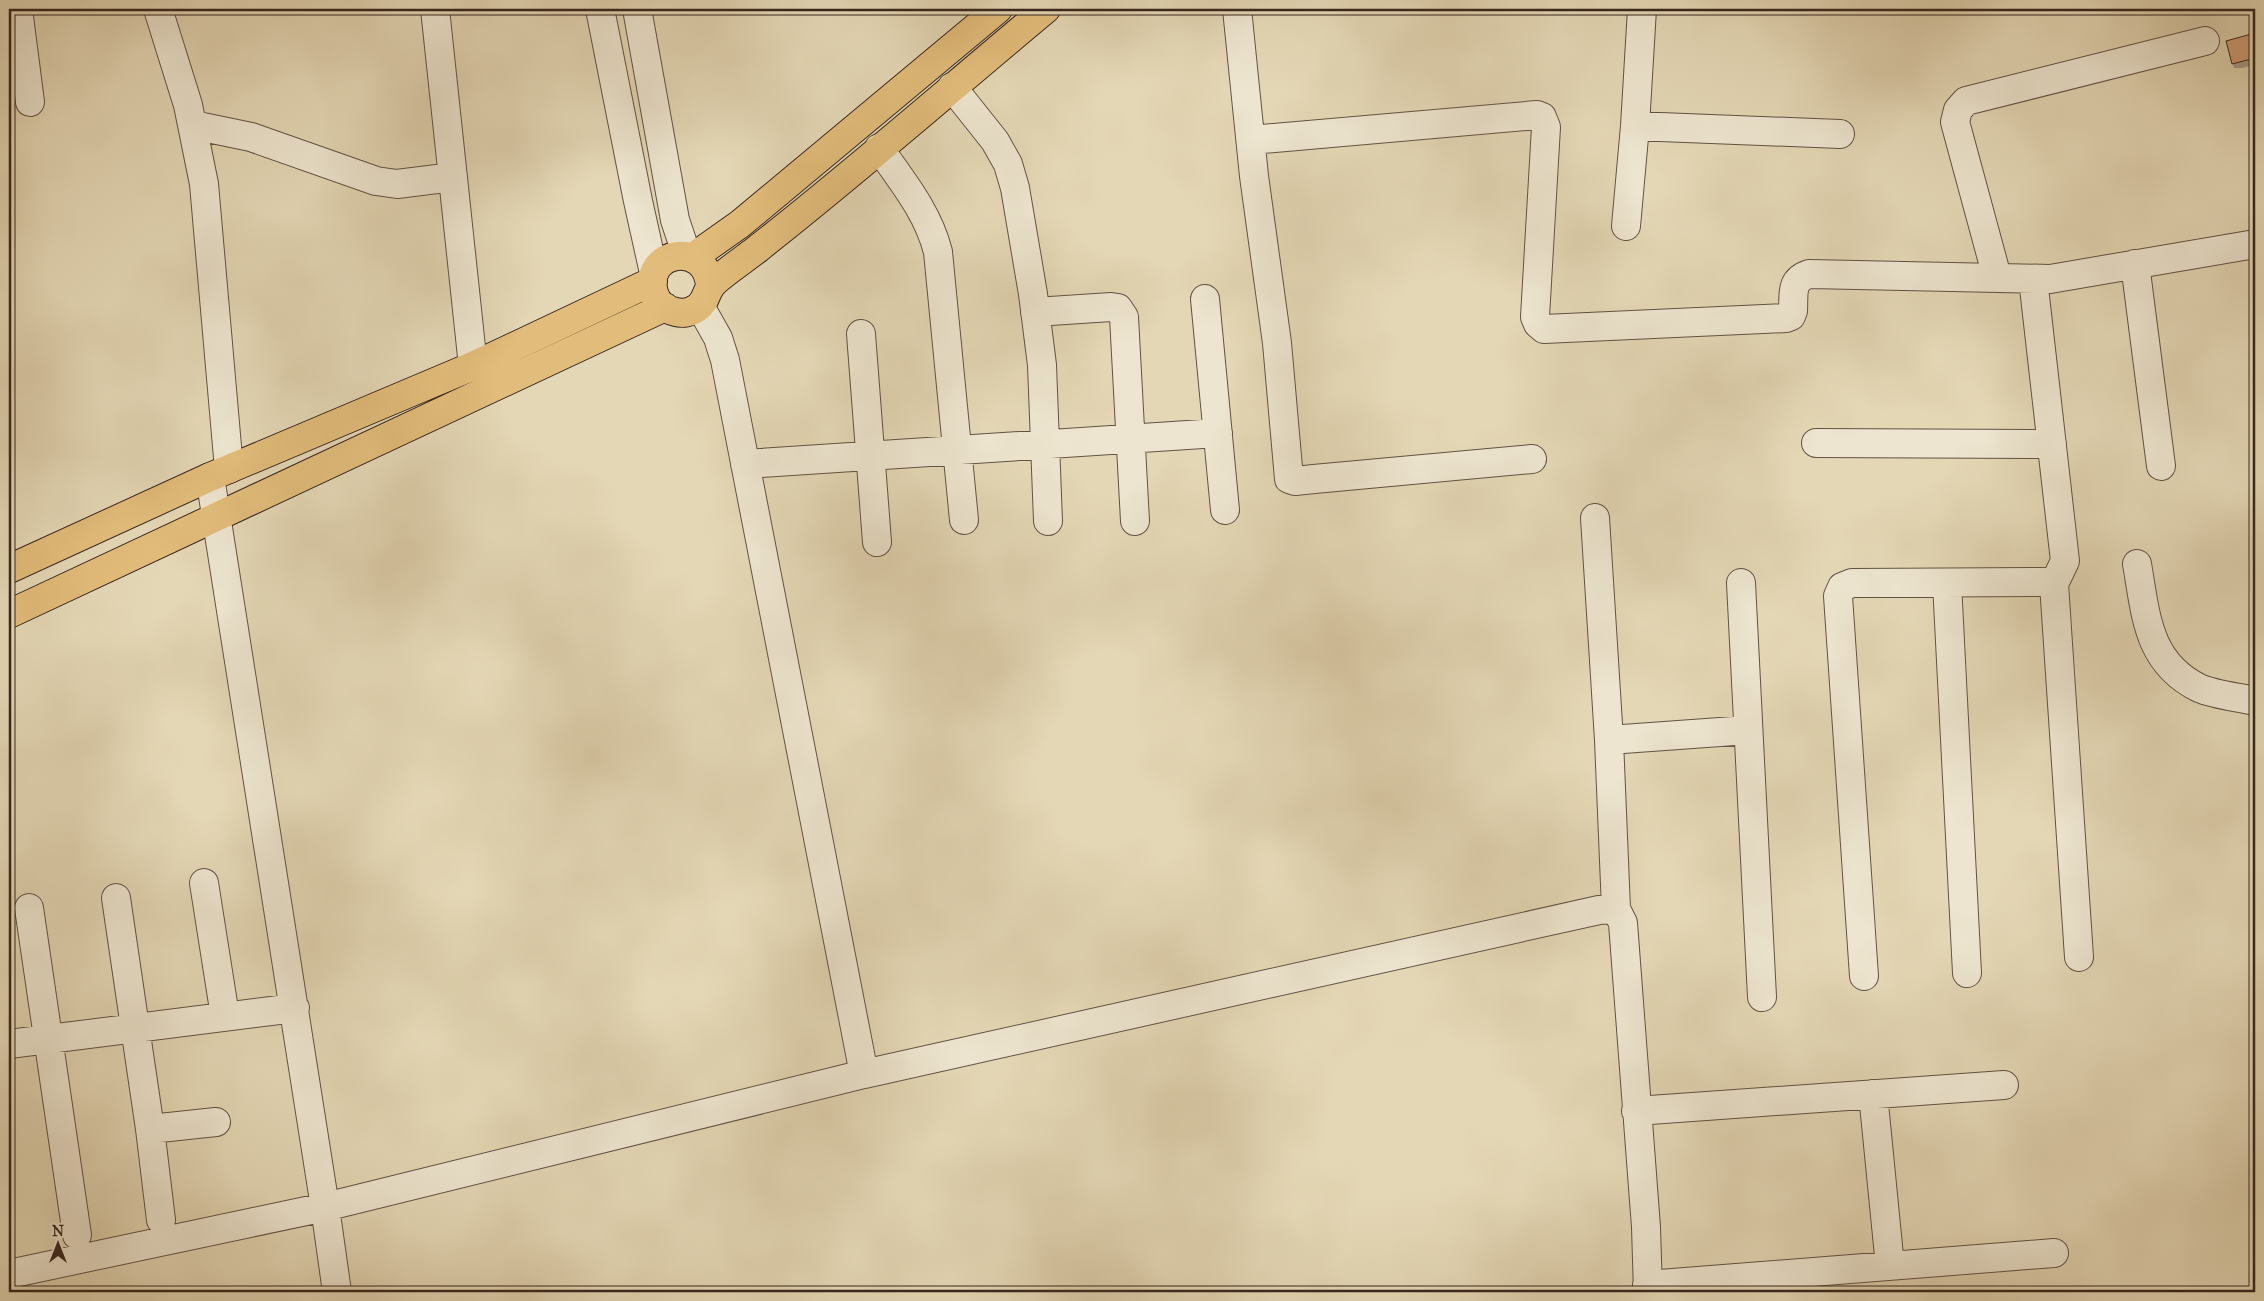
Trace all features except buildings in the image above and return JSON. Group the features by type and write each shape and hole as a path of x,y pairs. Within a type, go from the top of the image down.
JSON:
{"main road":[{"path":"998,9 740,224 690,257 673,257 662,262 654,277 655,296 665,307 678,313 687,312 1046,9"},
{"path":"690,257 706,268 710,277 705,296"},
{"path":"9,569 220,473 473,366 654,277"},
{"path":"9,614 665,307"}],"street":[{"path":"18,9 30,102"},
{"path":"158,9 193,125 204,184 220,473 218,516 326,1207 337,1292"},
{"path":"435,9 473,366"},
{"path":"600,9 654,277"},
{"path":"637,9 675,220 690,257"},
{"path":"1237,9 1251,140 1277,343 1289,479 1304,480 1532,459"},
{"path":"1626,226 1635,126 1642,9"},
{"path":"1997,277 1955,122 1958,110 1966,101 2205,41"},
{"path":"952,87 995,141 1008,164 1015,188 1042,366 1048,522"},
{"path":"1251,140 1537,115 1542,117 1546,127 1536,317 1538,324 1544,329 1786,318 1791,316 1796,282 1799,277 1809,274 2050,279 2255,244"},
{"path":"193,125 251,137 376,181 397,184 453,177"},
{"path":"1635,126 1840,134"},
{"path":"879,148 923,213 933,232 938,252 959,450 964,520"},
{"path":"2135,264 2161,466"},
{"path":"2033,279 2065,562 2054,584 2078,957"},
{"path":"705,296 725,360 864,1074"},
{"path":"1205,300 1225,510"},
{"path":"1035,312 1112,307 1121,312 1124,317 1135,522"},
{"path":"861,334 872,456 877,542"},
{"path":"745,464 1218,433"},
{"path":"1816,444 2052,444"},
{"path":"1595,518 1609,740 1616,909 1623,923 1646,1228 1648,1289 1890,1266 2054,1254"},
{"path":"2137,564 2147,620 2159,654 2176,673 2200,688 2255,701"},
{"path":"1864,976 1838,596 1842,587 1852,583 2044,582 2054,584"},
{"path":"1740,583 1762,997"},
{"path":"1947,583 1967,973"},
{"path":"1609,740 1748,730"},
{"path":"204,883 225,1016"},
{"path":"116,898 150,1129 161,1220"},
{"path":"29,908 77,1235"},
{"path":"9,1274 326,1207 864,1074 1599,910 1616,909"},
{"path":"9,1044 295,1008"},
{"path":"1636,1111 2004,1084"},
{"path":"1873,1094 1890,1266"},
{"path":"150,1129 216,1122"}]}
